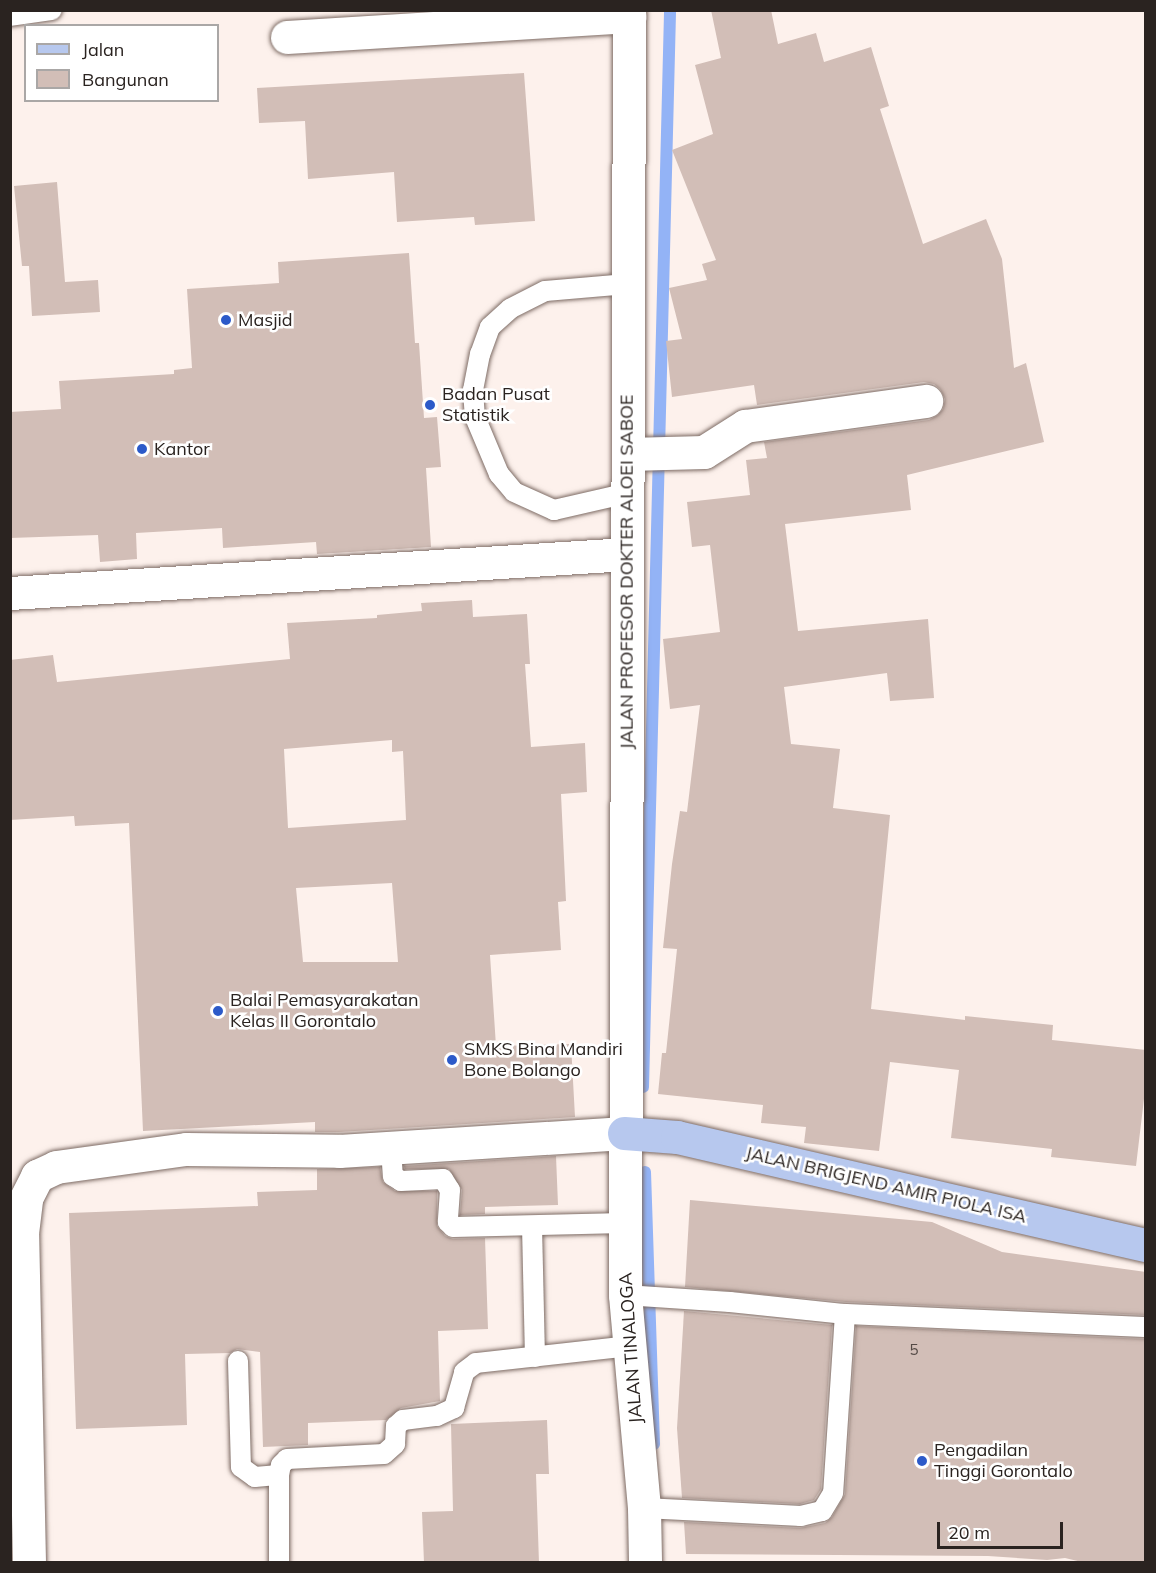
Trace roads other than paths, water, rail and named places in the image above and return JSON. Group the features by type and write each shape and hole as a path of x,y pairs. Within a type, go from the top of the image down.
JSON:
{"main road":[{"name":"JALAN BRIGJEND AMIR PIOLA ISA","path":"624,1133 677,1137 1146,1245"}],"street":[{"path":"287,38 629,13"},
{"name":"JALAN PROFESOR DOKTER ALOEI SABOE","path":"624,1133 628,493 637,454 627,284 629,13"},
{"path":"637,454 682,454 708,451 727,435 745,426 926,401"},
{"path":"10,593 627,554"},
{"path":"29,1563 22,1233 26,1198 37,1176 56,1167 89,1161 186,1149 339,1151 624,1133"},
{"name":"JALAN TINALOGA","path":"624,1133 626,1295 629,1346 657,1509 645,1563"}],"lane":[{"path":"10,16 52,10"},
{"path":"627,284 545,291 510,309 490,327 480,354 473,390 475,417 500,474 514,492 554,510 628,493"},
{"path":"391,1149 393,1176 400,1181 443,1179 450,1190 448,1222 453,1227 625,1223"},
{"path":"532,1226 535,1357"},
{"path":"626,1295 730,1302 845,1314 1146,1327"},
{"path":"657,1509 735,1515 822,1511 833,1493 845,1314"},
{"path":"279,1563 279,1475 281,1466 287,1459 384,1454 394,1444 396,1426 403,1420 437,1416 454,1408 464,1372 476,1363 629,1346"},
{"path":"238,1361 241,1467 255,1477 279,1475"}],"waterway":[{"path":"643,1087 670,10"},
{"path":"645,1172 654,1444"}],"place":[{"name":"Masjid","path":"226,320"},
{"name":"Badan Pusat Statistik","path":"430,405"},
{"name":"Kantor","path":"142,449"},
{"name":"Balai Pemasyarakatan Kelas II Gorontalo","path":"218,1011"},
{"name":"SMKS Bina Mandiri Bone Bolango","path":"452,1060"},
{"name":"Pengadilan Tinggi Gorontalo","path":"922,1461"}]}
